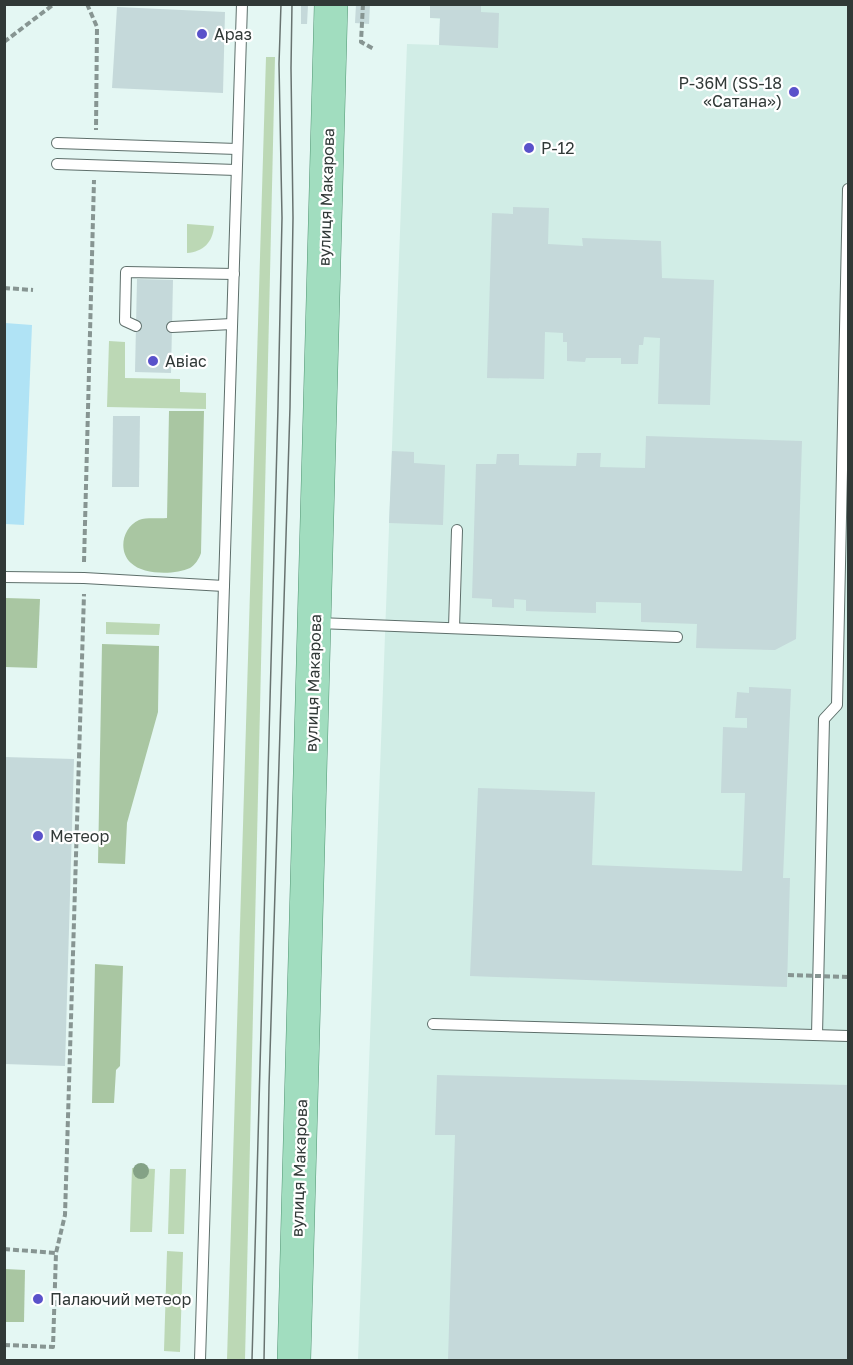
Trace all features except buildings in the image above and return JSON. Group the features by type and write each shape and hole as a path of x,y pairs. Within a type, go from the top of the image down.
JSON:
{"main road":[{"name":"вулиця Макарова","path":"294,1360 331,4"}],"lane":[{"path":"200,1360 242,4"},
{"path":"57,143 237,149"},
{"path":"57,164 236,170"},
{"path":"817,1035 824,719 837,705 845,478 849,189"},
{"path":"136,326 125,321 126,272 234,274"},
{"path":"172,327 232,324"},
{"path":"454,628 457,530"},
{"path":"4,577 84,578 224,586"},
{"path":"314,623 677,637"},
{"path":"434,1024 849,1036"}],"path":[{"path":"4,42 54,4"},
{"path":"363,4 361,42 374,49"},
{"path":"4,288 33,290"},
{"path":"788,975 849,978"},
{"path":"4,1345 52,1347 56,1253 65,1215 67,1146"},
{"path":"4,1249 56,1253"}],"shaded area":[{"path":"430,5 848,5 848,1360 358,1360 407,44 439,45 440,19 430,18"}],"green space":[{"path":"266,57 275,57 245,1360 227,1360"},
{"path":"187,224 214,226 212,237 198,251 187,253"},
{"path":"109,341 125,342 125,378 180,379 180,392 206,393 206,409 107,407"},
{"path":"169,411 204,411 201,553 197,562 190,568 159,573 136,567 127,558 123,546 129,528 139,520 167,518"},
{"path":"5,598 40,599 37,668 5,667"},
{"path":"106,622 160,624 159,635 106,634"},
{"path":"102,644 159,646 158,712 127,823 125,864 98,863"},
{"path":"95,964 123,966 120,1066 116,1070 114,1103 92,1103"},
{"path":"132,1168 155,1169 152,1232 130,1232"},
{"path":"170,1169 186,1169 184,1234 168,1234"},
{"path":"167,1251 183,1252 180,1352 164,1351"},
{"path":"5,1269 25,1270 24,1322 5,1322"}],"water":[{"path":"5,323 32,325 24,525 5,524"}],"tram line":[{"path":"252,1360 278,407 282,218 279,64 281,4"},
{"path":"264,1360 269,1086 290,407 293,218 292,4"}],"place":[{"name":"Араз","path":"202,34"},
{"name":"Р-36М (SS-18 «Сатана»)","path":"794,92"},
{"name":"Р-12","path":"529,148"},
{"name":"Авіас","path":"153,361"},
{"name":"Метеор","path":"38,836"},
{"name":"Палаючий метеор","path":"38,1299"}]}
